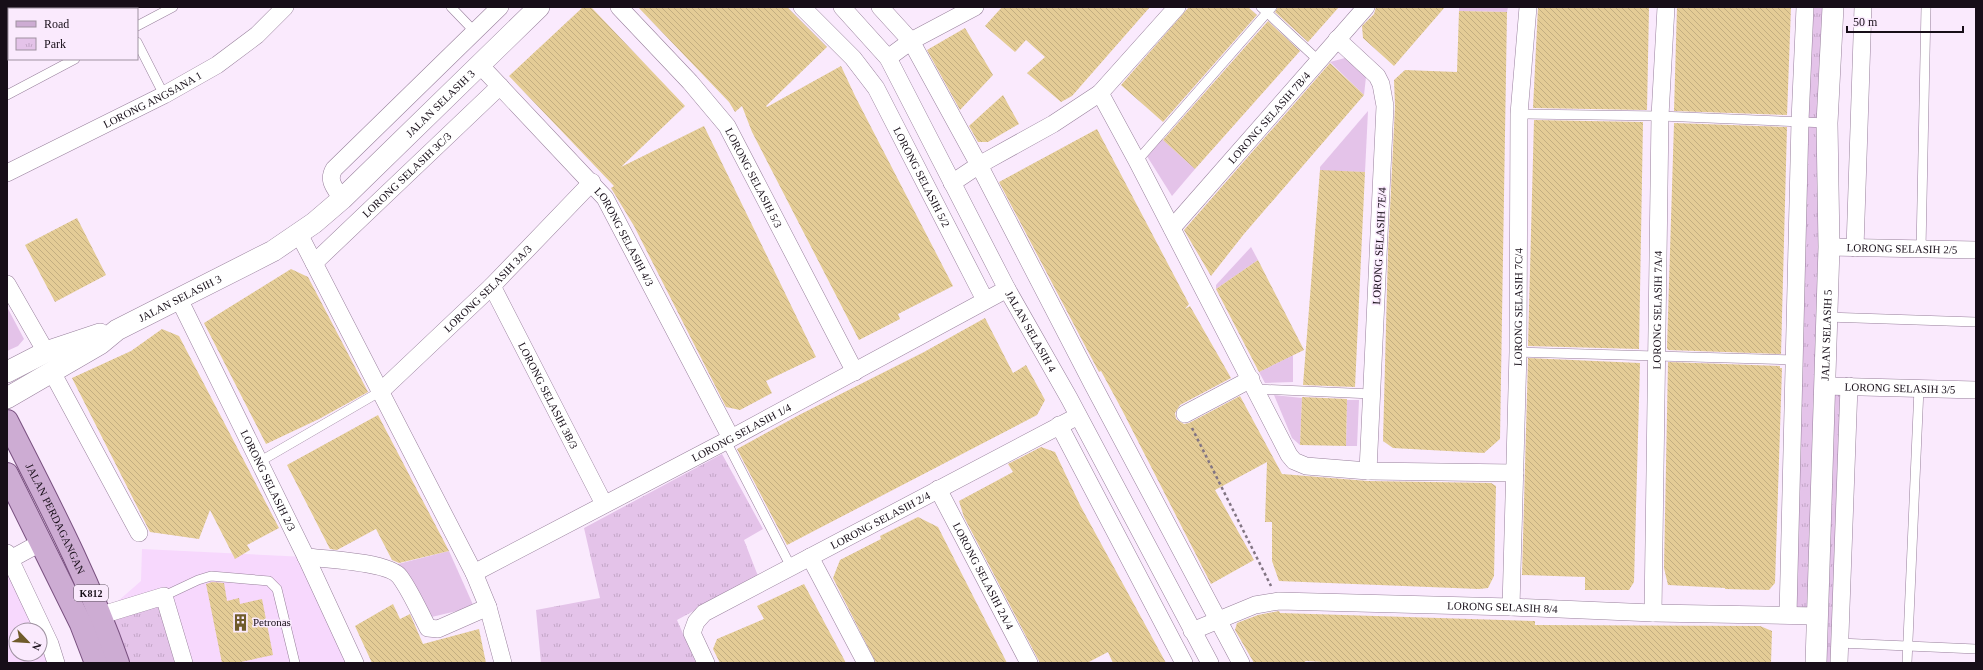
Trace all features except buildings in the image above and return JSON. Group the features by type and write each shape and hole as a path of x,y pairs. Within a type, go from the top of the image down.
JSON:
{"main road":[{"name":"JALAN PERDAGANGAN","path":"7,421 60,525 102,616 118,663"},
{"name":"JALAN PERDAGANGAN","path":"7,474 42,542 81,624 96,663"}],"street":[{"name":"LORONG ANGSANA 1","path":"7,173 164,95 216,65 257,35 285,7"},
{"path":"342,199 331,182 331,174 334,169 500,7"},
{"name":"JALAN SELASIH 3","path":"7,398 100,344 117,330 273,251 299,234 342,199 539,7"},
{"name":"LORONG SELASIH 5/3","path":"619,7 690,82 727,126 856,372"},
{"name":"LORONG SELASIH 5/2","path":"802,7 853,58 876,88 985,300"},
{"name":"JALAN SELASIH 4","path":"842,7 888,58 1007,289 1069,398 1210,663"},
{"path":"880,7 911,41 979,165 1093,386 1241,663"},
{"path":"888,58 911,41 974,7"},
{"path":"952,183 979,165 1053,124 1100,93 1177,7"},
{"name":"LORONG SELASIH 7B/4","path":"1172,228 1337,38 1366,7"},
{"name":"LORONG SELASIH 7C/4","path":"1511,606 1518,352 1519,114 1528,7"},
{"name":"LORONG SELASIH 7A/4","path":"1653,613 1658,356 1660,116 1666,7"},
{"path":"1788,615 1800,121 1805,7"},
{"name":"JALAN SELASIH 5","path":"1817,653 1828,247 1827,123 1833,7"},
{"path":"1855,248 1863,7"},
{"name":"LORONG SELASIH 7E/4","path":"1337,38 1377,76 1381,84 1385,106 1368,472"},
{"name":"LORONG SELASIH 4/3","path":"480,64 592,182 605,198 728,439"},
{"name":"LORONG SELASIH 3C/3","path":"314,263 500,86"},
{"path":"1100,93 1254,384 1289,455 1294,461 1306,466 1368,472 1515,473"},
{"name":"LORONG SELASIH 3A/3","path":"381,391 492,286 592,182"},
{"path":"299,234 474,573 488,607 503,663"},
{"name":"LORONG SELASIH 2/5","path":"1828,247 1976,250"},
{"path":"7,284 46,352"},
{"name":"LORONG SELASIH 3B/3","path":"492,286 604,504"},
{"name":"LORONG SELASIH 1/4","path":"474,573 856,372 1007,289"},
{"name":"LORONG SELASIH 2/3","path":"179,299 306,557 354,663"},
{"name":"JALAN SELASIH 3","path":"7,372 46,352 98,334 117,330"},
{"path":"52,372 139,533"},
{"path":"1185,414 1254,384"},
{"path":"1069,398 1093,386"},
{"name":"LORONG SELASIH 3/5","path":"1824,386 1976,390"},
{"path":"1839,663 1849,386"},
{"name":"LORONG SELASIH 2/4","path":"706,663 692,633 696,622 704,613 1078,416"},
{"path":"1059,425 1184,663"},
{"name":"LORONG SELASIH 2A/4","path":"938,490 1029,663"},
{"path":"42,542 8,558 50,644 56,663"},
{"path":"306,557 362,563 387,568 400,575 428,628 438,629 488,607"},
{"path":"810,557 866,663"},
{"path":"102,616 164,596 184,663"},
{"name":"LORONG SELASIH 8/4","path":"1192,631 1255,605 1279,601 1511,606 1653,613 1818,616"},
{"path":"1817,653 1839,643"}],"lane":[{"path":"138,25 174,7"},
{"path":"451,7 475,32"},
{"path":"1921,249 1926,7"},
{"path":"1137,161 1267,9 1318,60"},
{"path":"138,44 164,95"},
{"path":"7,95 73,60"},
{"path":"1519,114 1660,116 1827,123"},
{"path":"1826,317 1976,322"},
{"path":"1518,352 1795,360"},
{"path":"1254,384 1372,394"},
{"path":"1907,663 1919,388"},
{"path":"259,462 381,391"},
{"path":"728,439 791,567"},
{"path":"164,596 198,580 211,576 269,581 277,589 295,663"},
{"path":"1839,643 1976,649"}],"path":[{"path":"1185,414 1279,601"}],"shaded area":[{"path":"142,549 306,557 355,663 118,663 102,615 141,581"},
{"path":"10,559 40,622 8,622 8,662 48,662 48,640 56,663 7,663 7,561"}],"green space":[{"path":"1459,7 1508,7 1507,12 1459,11"},
{"path":"1805,7 1833,7 1824,386 1849,386 1839,663 1816,663 1818,616 1788,615"},
{"path":"1345,58 1366,77 1364,95 1330,62"},
{"path":"1368,111 1365,172 1320,171 1320,167"},
{"path":"1160,137 1195,169 1172,196 1145,153"},
{"path":"1251,247 1258,260 1216,289 1216,285"},
{"path":"7,307 24,339 18,346 7,351"},
{"path":"1293,355 1293,382 1265,383 1259,372"},
{"path":"1274,395 1302,398 1300,445 1292,438"},
{"path":"1347,400 1359,400 1357,446 1346,446"},
{"path":"722,454 763,529 744,540 758,576 677,620 696,663 541,663 536,610 600,598 584,528"},
{"path":"449,551 474,607 423,619 394,565"},
{"path":"164,596 184,663 118,663 102,615"}],"place":[{"name":"Petronas","path":"240,622"}]}
